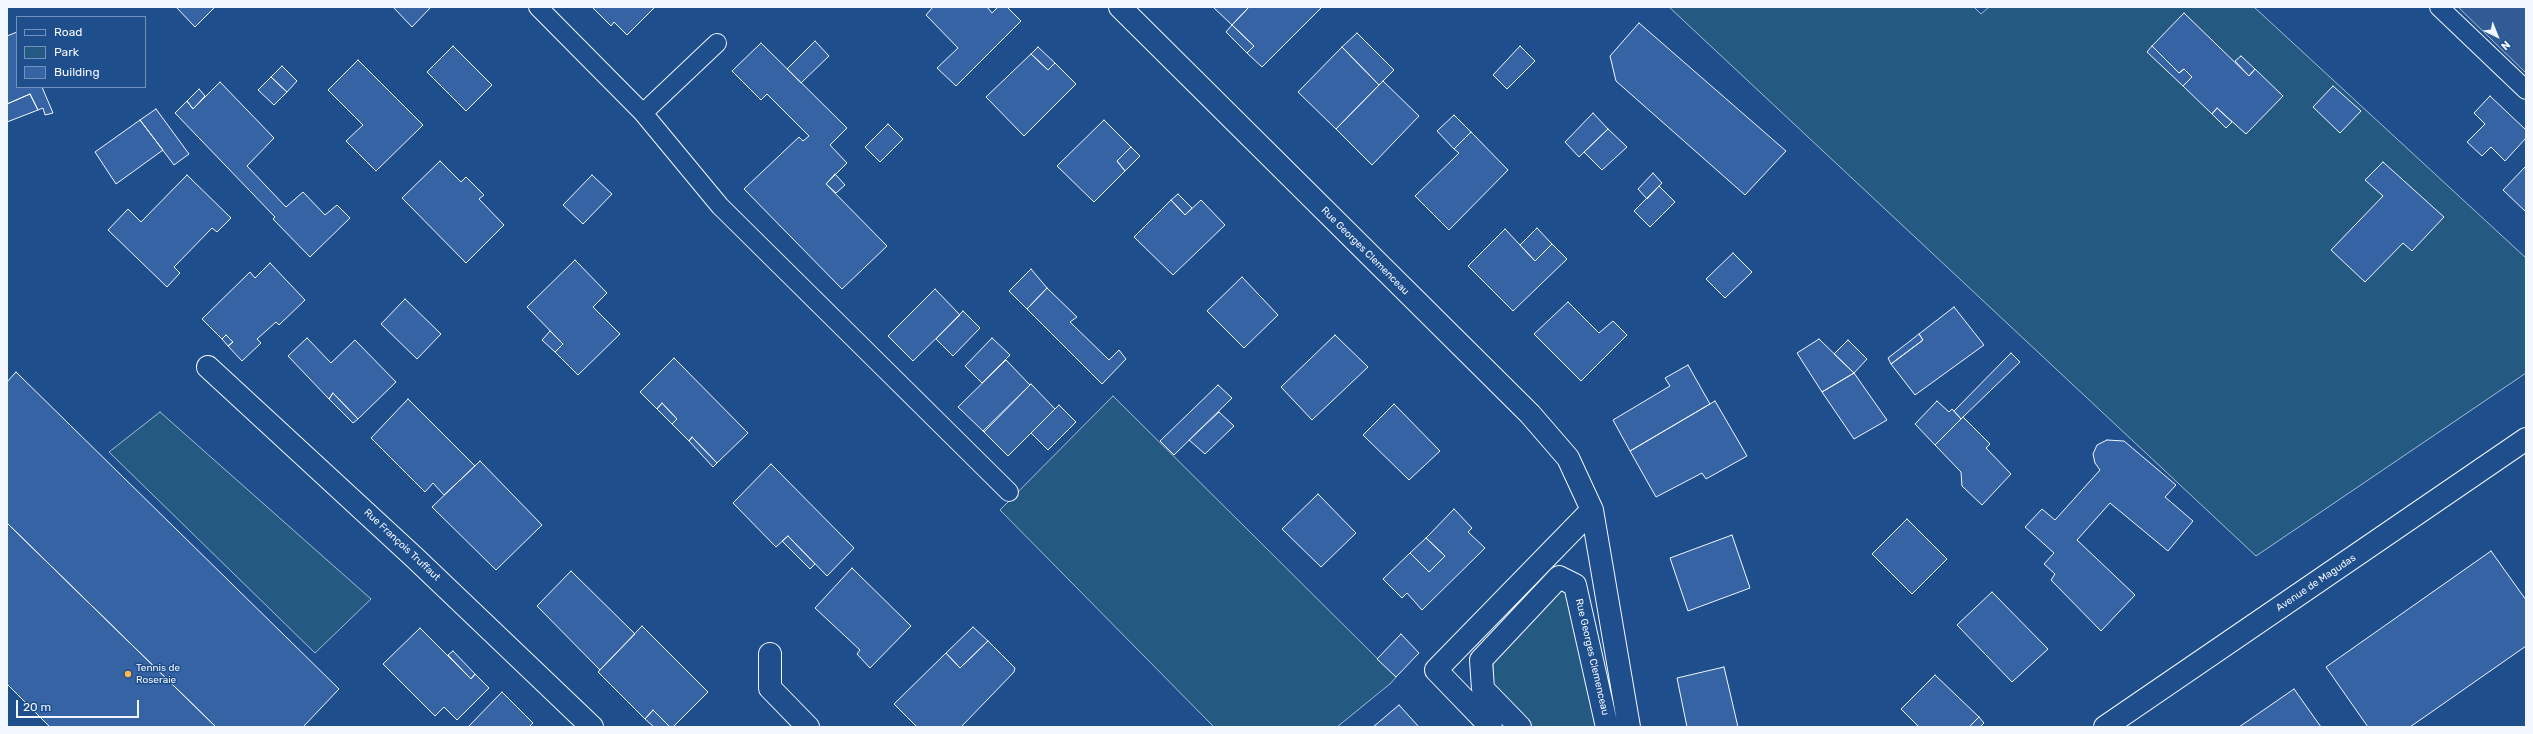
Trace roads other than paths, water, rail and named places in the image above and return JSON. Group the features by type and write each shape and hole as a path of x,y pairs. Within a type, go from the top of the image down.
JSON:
{"street":[{"name":"Rue Georges Clemenceau","path":"1120,7 1530,414 1568,458 1592,510 1629,727"},
{"name":"Rue François Truffaut","path":"208,367 415,558 592,727"},
{"name":"Avenue de Magudas","path":"2105,727 2526,439"},
{"path":"1491,727 1436,670 1592,510"},
{"name":"Rue Georges Clemenceau","path":"1520,727 1483,689 1480,660 1558,577 1576,585 1607,727"},
{"path":"770,654 770,688 808,727"}],"lane":[{"path":"538,7 643,113 720,206 1009,492"},
{"path":"2439,7 2526,90"},
{"path":"643,113 717,43"}],"place":[{"name":"Tennis de Roseraie","path":"128,674"}]}
